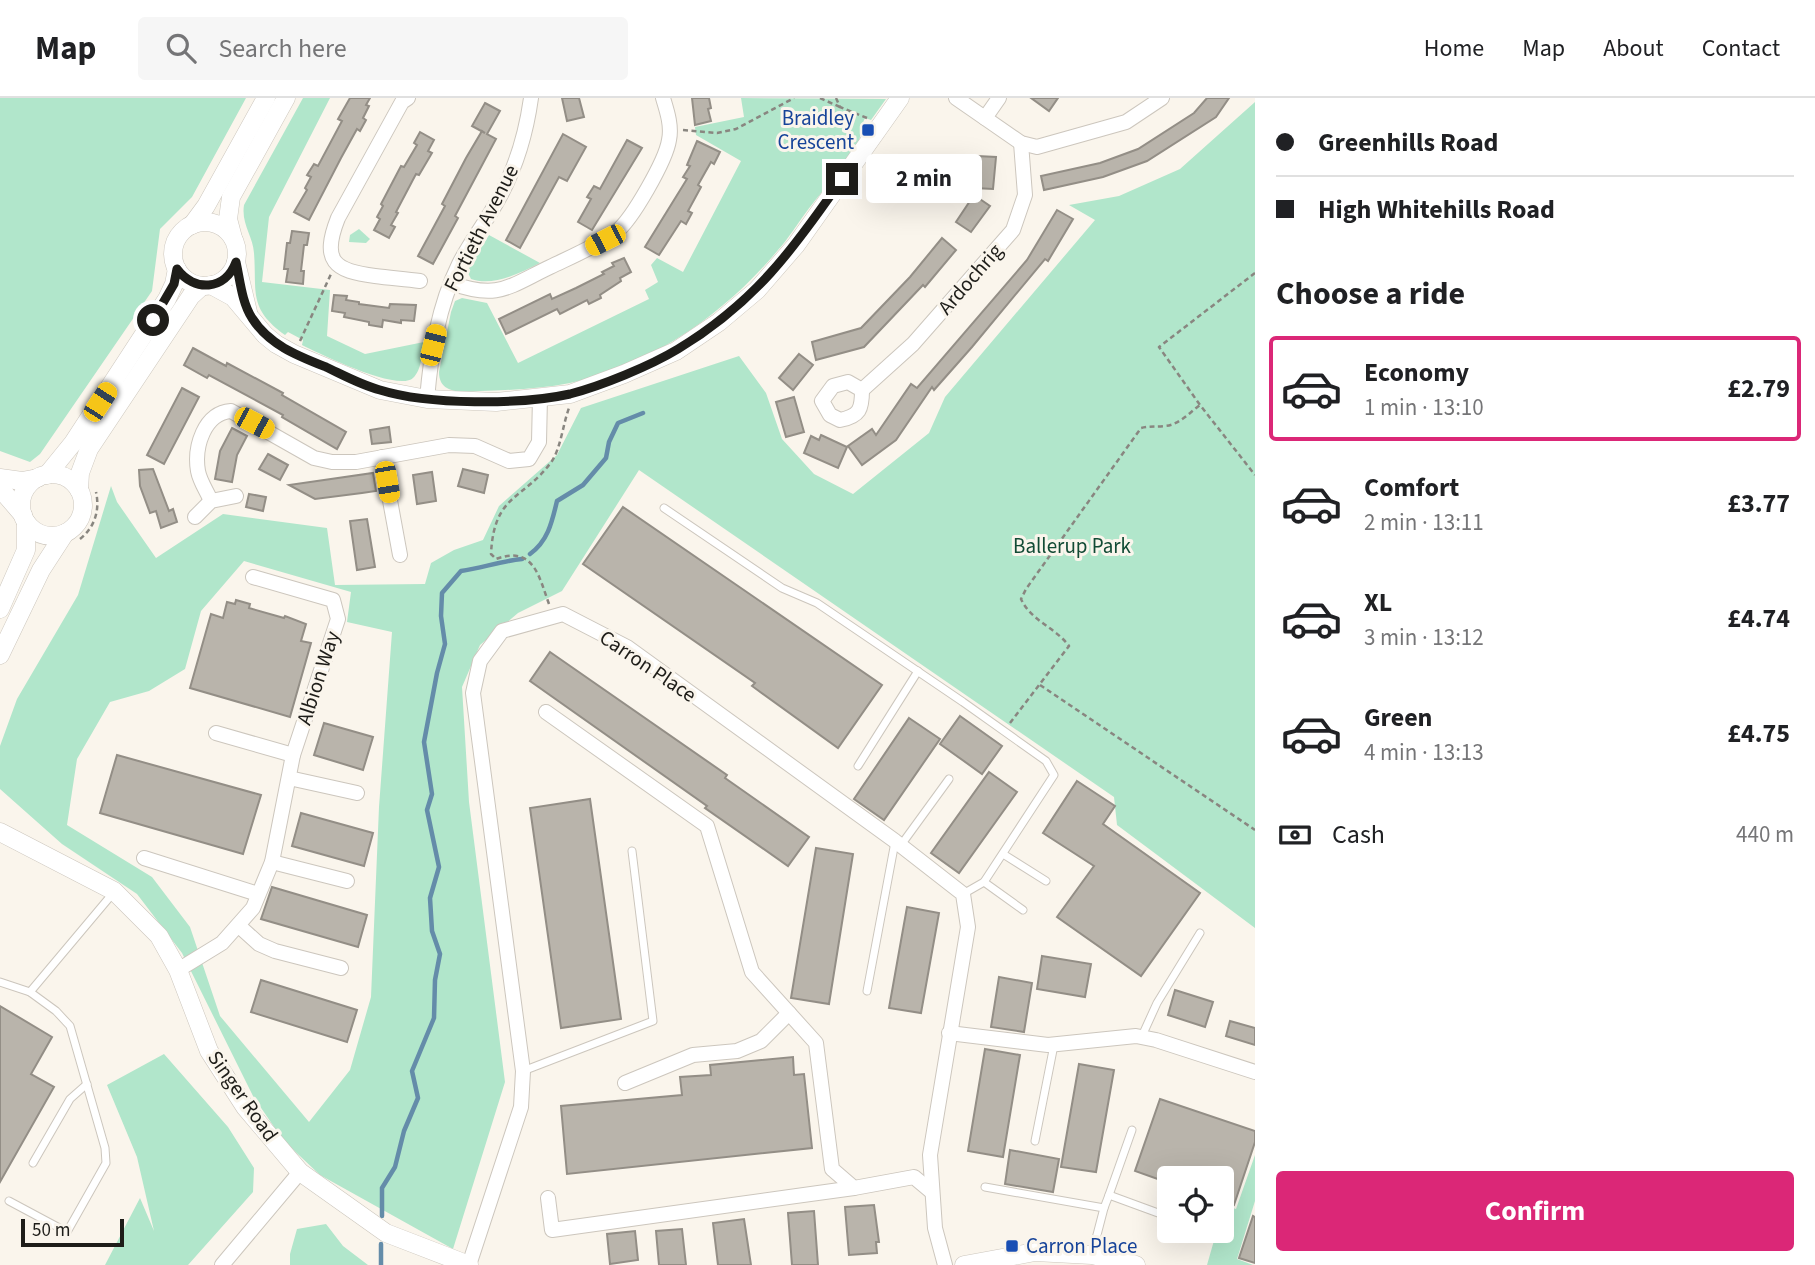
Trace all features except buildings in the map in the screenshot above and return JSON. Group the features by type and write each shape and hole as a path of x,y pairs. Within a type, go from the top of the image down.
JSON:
{"street":[{"path":"0,609 26,550 22,506 25,491 42,477 73,443 167,299 177,269 174,248 177,239 206,206 266,98"},
{"path":"248,312 228,219 231,197 286,98"},
{"path":"408,98 402,103 338,218 333,230 332,244 336,265 350,273 420,281"},
{"name":"Fortieth Avenue","path":"427,399 433,345 450,283 511,175 521,147 531,98"},
{"path":"450,283 474,292 495,292 574,255 619,230 631,216 665,155 670,130 663,98"},
{"path":"177,269 183,277 233,297 265,335 294,354 380,390 427,399 496,402 575,392 676,351 719,322 757,290 796,245 900,98"},
{"path":"956,98 1021,143 1037,147 1126,122 1162,98"},
{"path":"985,118 999,98"},
{"name":"Ardochrig","path":"862,390 913,344 1013,230 1025,195 1021,143"},
{"path":"192,225 211,223 233,238"},
{"path":"0,655 41,570 69,539 79,520 87,488 80,473 89,449 191,296 227,277 236,262"},
{"path":"211,501 197,468 199,446 207,423 223,412 231,411 314,458 332,462 356,462 449,445 475,446 509,461 529,459 539,442 540,397"},
{"path":"382,457 400,555"},
{"path":"0,478 22,481 42,477 65,477 87,488"},
{"path":"0,488 35,531 69,539"},
{"path":"195,517 211,501 236,496"},
{"name":"Albion Way","path":"178,970 222,943 253,908 272,862 293,755 338,619 332,600 253,578"},
{"name":"Carron Place","path":"553,616 563,614 627,647 898,843 963,894"},
{"path":"469,1265 521,1107 523,1071 473,694 480,661 502,631 553,616"},
{"path":"546,712 707,826 752,972 816,1044 832,1169 854,1188"},
{"path":"216,733 293,755"},
{"path":"289,778 357,793"},
{"name":"Singer Road","path":"0,832 114,891 159,936 178,970 209,1051 245,1107 300,1172 386,1233 469,1265"},
{"path":"144,858 258,894"},
{"path":"272,862 347,881"},
{"path":"945,1265 935,1228 930,1155 968,928 963,894"},
{"path":"239,926 259,944 275,951 341,968"},
{"path":"625,1083 692,1055 737,1051 761,1041 789,1013"},
{"path":"949,1033 1054,1045 1142,1037 1255,1072"},
{"path":"222,1265 300,1172"},
{"path":"548,1198 552,1230 854,1188 914,1177 932,1192"},
{"path":"964,1265 1035,1252 1092,1255 1136,1265"}],"lane":[{"path":"664,508 782,588 817,603 1046,761 1054,775 984,883 963,894"},
{"path":"858,766 918,671"},
{"path":"867,991 898,843 950,779"},
{"path":"523,1071 653,1021 632,851"},
{"path":"1003,854 1046,881"},
{"path":"984,883 1023,910"},
{"path":"30,992 114,891"},
{"path":"1142,1037 1157,1003 1200,933"},
{"path":"0,982 30,992 56,1011 70,1026 105,1148 106,1163 67,1232 9,1201"},
{"path":"1035,1141 1054,1045"},
{"path":"33,1163 70,1099 87,1084"},
{"path":"1092,1255 1104,1208 1132,1130"},
{"path":"985,1187 1104,1208"},
{"path":"1109,1195 1157,1213"}],"path":[{"path":"670,130 718,133 736,129 794,98"},
{"path":"820,98 880,125"},
{"path":"836,98 841,107"},
{"path":"294,354 322,289 336,265"},
{"path":"1255,273 1159,347 1255,475"},
{"path":"553,616 538,571 520,555 508,554 496,559 491,554 492,542 497,518 508,502 534,481 553,459 575,392"},
{"path":"1004,731 1069,646 1062,636 1026,611 1021,599 1026,589 1141,428 1167,426 1180,421 1200,405"},
{"path":"69,539 88,533 95,519 98,508 87,488"},
{"path":"1039,684 1255,830"}],"green space":[{"path":"0,98 246,98 192,197 160,229 152,291 40,454 30,462 0,451"},
{"path":"303,98 330,98 269,217 262,282 330,290 327,336 365,354 424,342 420,366 413,378 405,381 376,376 325,356 302,345 303,340 288,332 285,335 273,325 260,307 255,289 253,247 244,218 244,205"},
{"path":"741,98 886,99 871,120 865,118 853,151 782,245 735,295 685,334 629,364 570,383 466,392 453,391 443,385 439,372 455,301 462,298 487,303 518,363 649,299 645,290 658,282 651,265 657,258 683,272 741,161 696,135 695,127 744,117"},
{"name":"Ballerup Park","path":"1255,102 1255,928 1117,825 1114,797 639,470 562,591 518,613 480,645 462,687 469,802 505,1082 453,1249 320,1175 283,1140 253,1096 182,953 137,894 62,844 0,789 0,746 17,699 78,595 111,486 117,502 156,558 223,514 327,528 335,585 425,584 431,563 454,550 483,540 499,506 557,455 581,408 739,356 766,393 782,439 814,474 853,494 929,433 945,397 1095,220 1069,205 1119,196 1180,169","holes":["244,561 351,592 347,622 392,632 379,807 371,997 350,1070 309,1122 220,1016 190,927 152,877 67,825 77,759 110,702 149,691 185,669 201,611"]},
{"path":"359,229 370,239 366,243 349,242 350,235"},
{"path":"489,235 540,263 497,280 471,279 467,271"},
{"path":"164,1054 228,1127 254,1168 253,1192 188,1265 105,1265 140,1198 154,1231 137,1157 107,1085"},
{"path":"1255,1155 1255,1201 1237,1259 1253,1265 1207,1265 1213,1243 1234,1243 1234,1208 1236,1209"},
{"path":"326,1224 343,1246 368,1265 290,1265 297,1229"}],"waterway":[{"path":"530,554 545,537 557,501 583,485 606,458 609,442 618,423 643,413"},
{"path":"382,1216 382,1188 395,1167 404,1131 418,1098 412,1071 434,1018 435,980 440,954 432,931 430,898 439,867 427,810 432,794 424,742 445,644 441,616 442,593 461,571 522,559"},
{"path":"381,1244 381,1265"}],"place":[{"name":"Braidley Crescent","path":"868,130"},
{"name":"Carron Place","path":"1012,1246"}],"route":[{"path":"153,320 167,299 177,269 192,283 211,285 227,277 236,262 248,312 265,335 294,354 380,390 427,399 496,402 570,394 676,351 719,322 757,290 796,245 842,179"}]}
